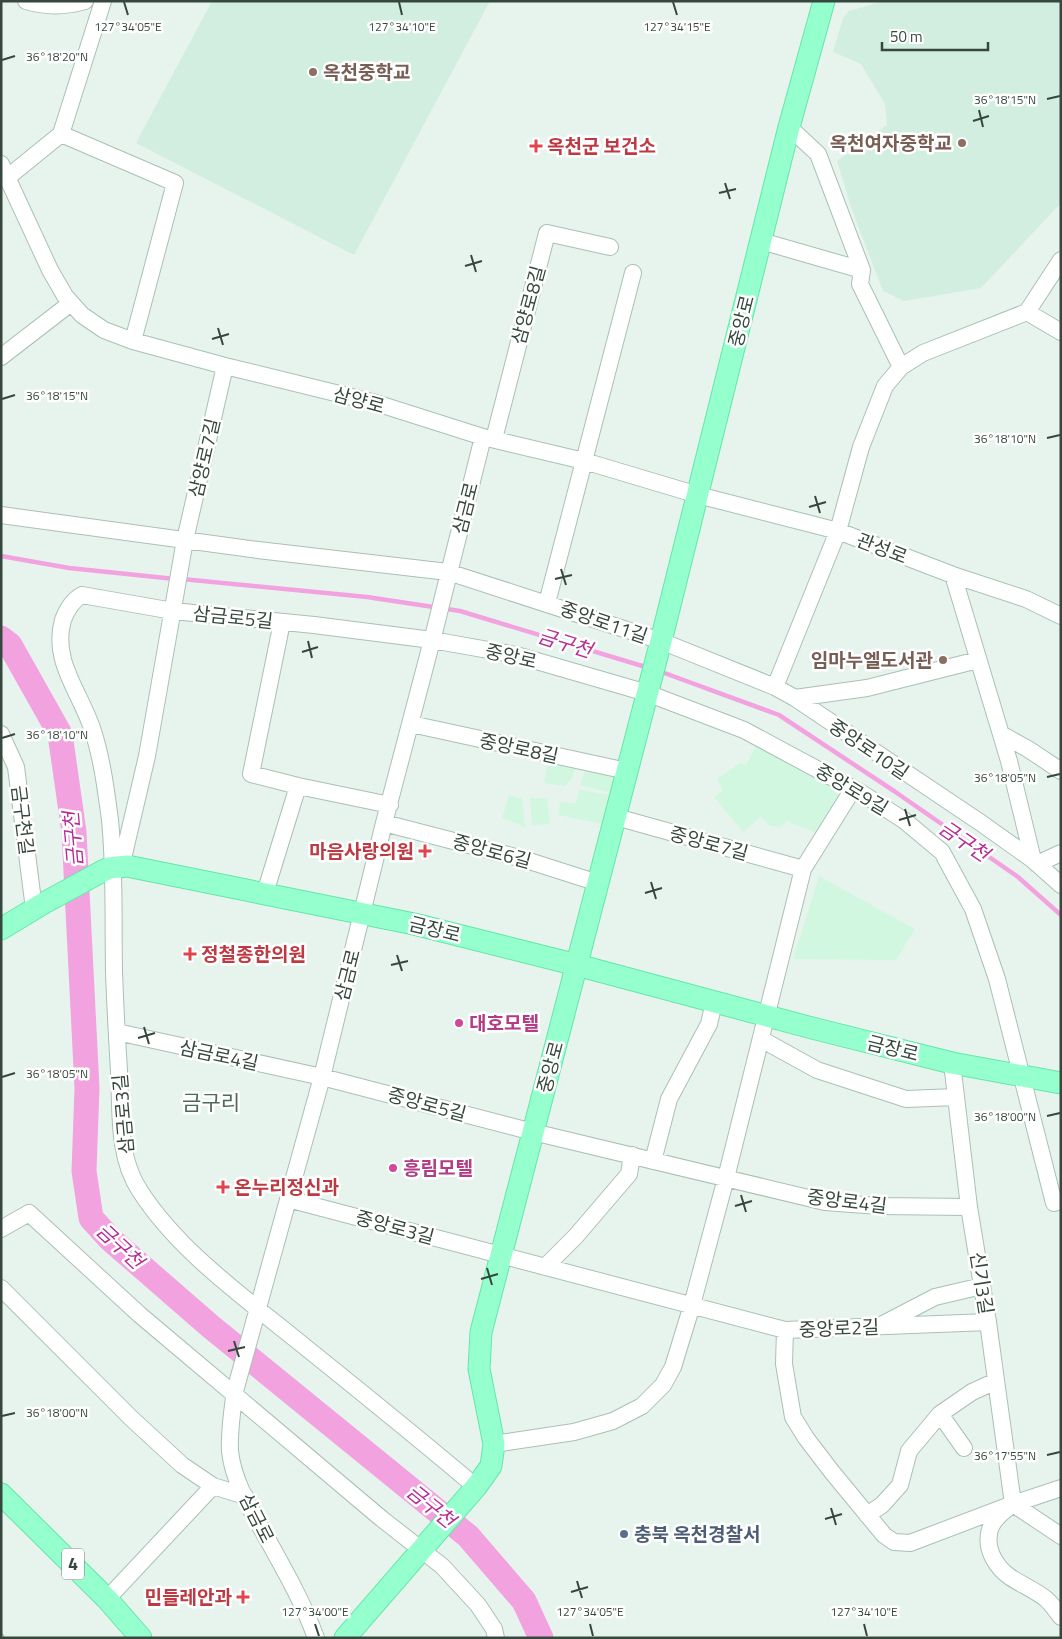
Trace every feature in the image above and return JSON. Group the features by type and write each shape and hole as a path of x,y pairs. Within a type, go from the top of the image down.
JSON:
{"main road":[{"name":"중앙로","path":"420,1550 472,1492 491,1466 494,1444 479,1369 481,1332 661,641 789,127 824,1"},
{"name":"금장로","path":"111,869 127,866 414,924 952,1062 1061,1084"},
{"path":"1,929 39,906 111,869"},
{"name":"4","path":"1,1494 108,1599 141,1638"},
{"path":"345,1638 420,1550"}],"street":[{"path":"26,1 40,5 68,6 85,1"},
{"path":"103,1 61,134 175,183 133,341"},
{"path":"789,127 818,154 862,270 860,284 901,367"},
{"name":"삼양로","path":"61,134 4,170 50,270 70,303 82,315 104,330 133,341 376,403 488,438 584,462 698,495"},
{"name":"삼양로8길","path":"488,438 547,233 610,247"},
{"path":"761,241 862,270"},
{"path":"775,687 838,531 860,447 884,386 901,367 923,353 1027,312 1061,260"},
{"path":"584,462 633,273"},
{"path":"1,356 70,303"},
{"path":"1027,312 1061,332"},
{"name":"삼양로7길","path":"174,606 184,545 225,366"},
{"name":"삼금로","path":"316,1638 288,1576 238,1482 230,1453 230,1422 234,1393 322,1077 447,576 488,438"},
{"name":"중앙로11길","path":"547,603 584,462"},
{"name":"관성로","path":"698,495 838,531 953,575 1026,600 1061,616"},
{"name":"중앙로11길","path":"1,515 184,545 447,576 547,603 661,641"},
{"path":"953,575 1009,761 1036,862 1061,853"},
{"name":"삼금로3길","path":"174,606 82,594 74,599 65,614 61,628 61,657 92,729 100,760 110,820 111,869 115,899 114,970 117,1032 122,1128 128,1169 159,1220 255,1314 412,1432 472,1492"},
{"name":"삼금로5길","path":"111,869 147,756 174,606 282,622 434,634"},
{"path":"282,622 251,774 390,805"},
{"name":"중앙로","path":"434,634 649,686"},
{"name":"중앙로10길","path":"661,641 775,687 794,698 981,823 1036,862 1061,885"},
{"path":"794,698 867,688 978,660"},
{"name":"중앙로9길","path":"649,686 744,730 804,761 905,821 942,852 973,909 997,979 1020,1076"},
{"name":"중앙로8길","path":"411,724 627,771"},
{"name":"금구천길","path":"1,734 39,906"},
{"path":"1001,734 1061,771"},
{"path":"265,893 298,786"},
{"path":"494,1444 574,1432 613,1421 642,1406 663,1385 673,1367 692,1305 726,1178 803,869 853,789"},
{"name":"중앙로7길","path":"616,817 803,869"},
{"name":"중앙로6길","path":"384,823 504,854 598,883"},
{"path":"654,1160 669,1098 709,1024 714,1002"},
{"name":"삼금로4길","path":"117,1032 322,1077"},
{"path":"761,1039 818,1070 906,1098 956,1097"},
{"name":"신기3길","path":"952,1062 969,1207 988,1322 1013,1504"},
{"path":"1020,1076 1057,1202"},
{"name":"중앙로5길","path":"322,1077 533,1132"},
{"name":"중앙로4길","path":"533,1132 825,1202 879,1206 969,1207"},
{"path":"545,1267 576,1236 629,1174 632,1155"},
{"name":"중앙로3길","path":"288,1199 501,1255"},
{"path":"1,1230 29,1213 140,1315 420,1550 442,1566 478,1605 494,1629 496,1638"},
{"name":"중앙로2길","path":"501,1255 785,1330 988,1322"},
{"path":"878,1326 935,1297 982,1286"},
{"path":"1,1288 131,1418 182,1466 213,1486 245,1496"},
{"path":"785,1330 784,1364 793,1417 827,1466 884,1535 894,1542 910,1543 1061,1488"},
{"path":"867,1514 882,1506 900,1485 909,1451 940,1414 972,1392 996,1381"},
{"path":"940,1414 964,1448"},
{"path":"108,1599 213,1486"},
{"path":"1013,1504 1061,1536"},
{"path":"1013,1504 1001,1514 991,1527 988,1535 990,1552 996,1564 1008,1576 1049,1601 1061,1617"}],"shaded area":[{"name":"옥천중학교","path":"212,1 490,1 354,255 136,143"},
{"name":"옥천여자중학교","path":"884,1 1061,1 1061,203 981,288 904,301 883,291 852,210 837,161 887,125 885,104 861,64 833,52 843,18 849,11"},
{"path":"756,745 831,782 840,798 819,834 787,821 781,827 770,826 761,817 743,832 714,797 723,791 717,779 741,762 746,765"},
{"path":"549,757 577,764 571,780 565,786 544,783"},
{"path":"586,766 616,772 611,793 580,785"},
{"path":"579,789 610,795 602,824 558,815 560,802 576,803"},
{"path":"509,795 522,799 525,827 502,818"},
{"path":"530,798 547,798 550,824 532,825"},
{"path":"819,876 915,929 896,960 793,959"}],"waterway":[{"name":"금구천","path":"1,556 69,568 175,579"},
{"name":"금구천","path":"182,579 367,597 460,611 649,668"},
{"name":"금구천","path":"1,638 10,645 60,734 74,832 87,1088 84,1171 91,1218 110,1239 210,1326 468,1536 524,1601 541,1638"},
{"name":"금구천","path":"659,671 779,715 894,791 1018,877 1061,915"}],"place":[{"name":"옥천중학교","path":"313,72"},
{"name":"옥천여자중학교","path":"962,143"},
{"name":"옥천군 보건소","path":"536,146"},
{"name":"임마누엘도서관","path":"943,660"},
{"name":"마음사랑의원","path":"425,851"},
{"name":"정철종한의원","path":"190,954"},
{"name":"대호모텔","path":"459,1023"},
{"name":"흥림모텔","path":"393,1168"},
{"name":"온누리정신과","path":"223,1187"},
{"name":"충북 옥천경찰서","path":"624,1534"},
{"name":"민들레안과","path":"243,1597"}],"district":[{"name":"금구리","path":"211,1103"}]}
